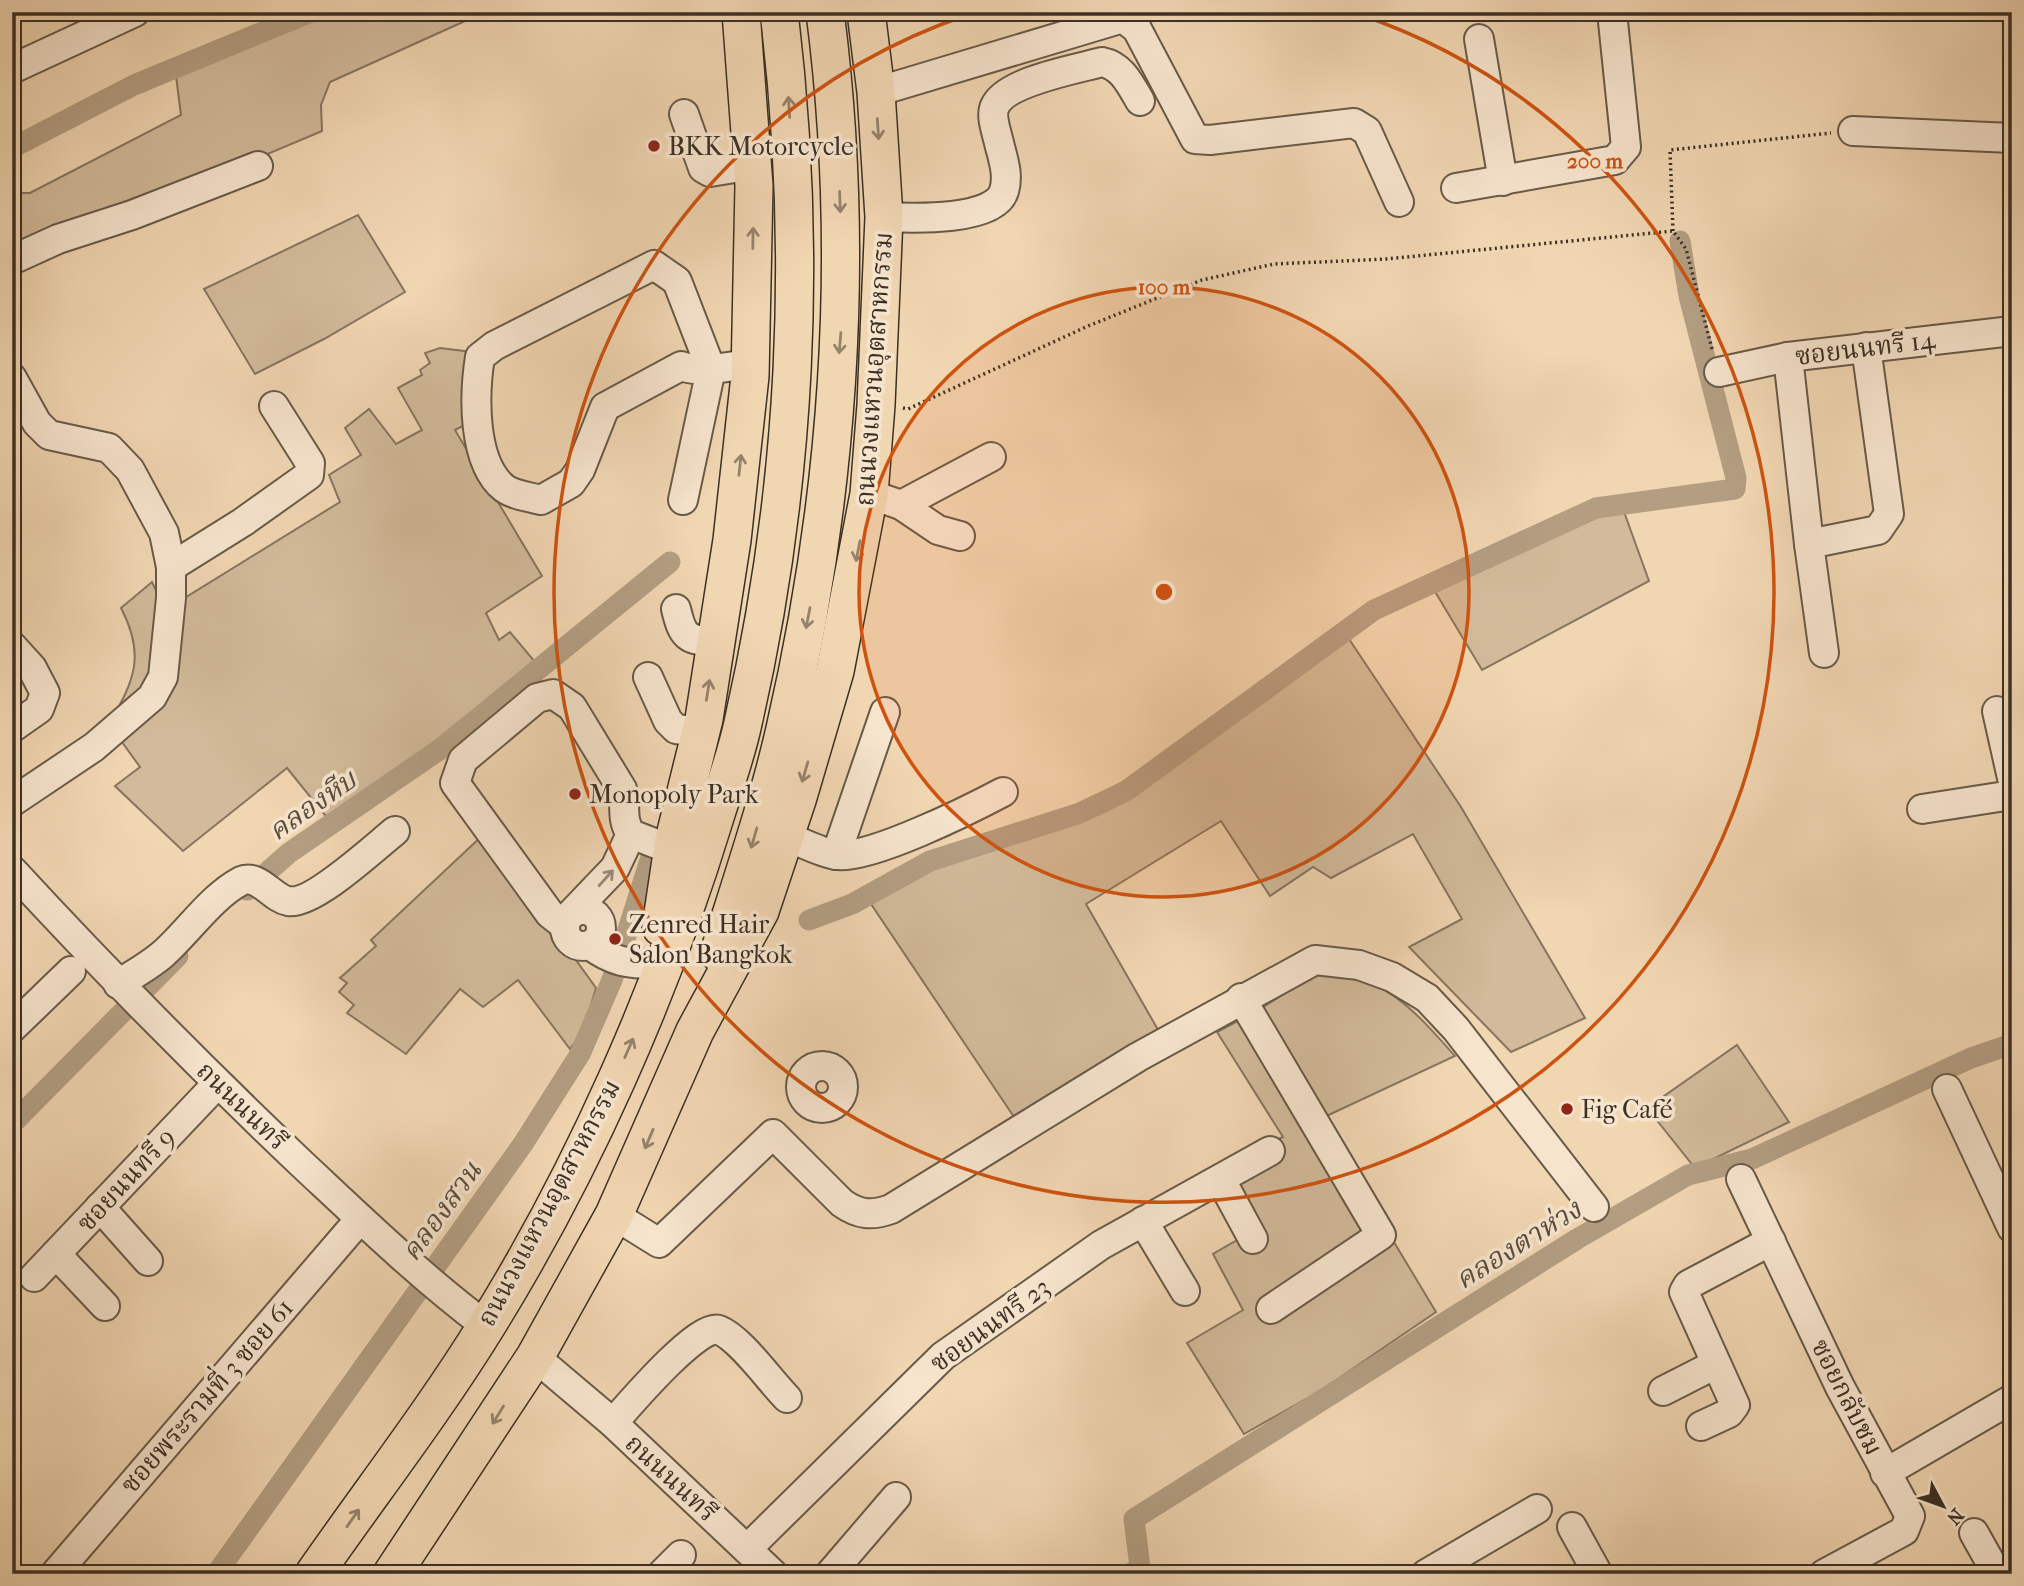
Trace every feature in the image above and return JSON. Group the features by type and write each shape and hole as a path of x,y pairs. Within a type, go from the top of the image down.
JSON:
{"main road":[{"name":"ถนนวงแหวนอุตสาหกรรม","path":"314,1574 486,1326 543,1226 604,1103 636,971 673,850 700,732 732,540 750,364 753,165 741,12"},
{"name":"ถนนวงแหวนอุตสาหกรรม","path":"636,971 699,869 743,726 768,597 785,470 795,345 796,217 787,82 779,12"},
{"name":"ถนนวงแหวนอุตสาหกรรม","path":"695,1031 784,732 810,610 829,461 842,326 833,72 825,12"},
{"name":"ถนนวงแหวนอุตสาหกรรม","path":"392,1574 535,1357 614,1215 695,1031 760,911 785,836 885,499 876,405 884,217 876,92 866,12"}],"street":[{"path":"12,69 135,12"},
{"path":"1456,188 1615,160 1623,154 1626,147 1612,12"},
{"path":"876,92 1122,15 1137,29 1195,139 1210,140 1354,123 1367,131 1399,202"},
{"path":"1479,39 1503,181"},
{"path":"884,217 949,216 993,204 1004,194 1006,176 993,116 995,106 1006,95 1026,83 1102,62 1113,64 1122,72 1140,101"},
{"path":"684,114 703,167 710,172 753,165"},
{"path":"1853,131 2012,138"},
{"path":"12,260 58,239 132,215 258,166"},
{"path":"683,500 703,370 677,281 654,265 494,346 480,357 477,376 481,453 490,470 512,492 541,500 571,483 580,470 606,407 681,366 703,370 750,364"},
{"name":"ซอยนนทรี 14","path":"1718,372 1788,357 2012,331"},
{"path":"1809,544 1878,530 1889,514 1866,347"},
{"path":"1788,357 1824,653"},
{"path":"12,378 37,423 49,435 90,441 109,448 121,458 164,533 171,567 171,598 163,677 152,697 94,747 12,802"},
{"path":"171,567 243,522 309,475 310,463 274,405"},
{"path":"885,499 991,457"},
{"path":"885,499 938,530 960,536"},
{"path":"676,610 685,635 693,641 716,642"},
{"path":"12,646 33,668 45,693 39,709 12,728"},
{"path":"648,677 668,721 676,729 700,732"},
{"path":"568,919 550,914 455,783 463,760 537,698 553,694 572,707 622,789 625,798 622,811 631,834 615,868 568,919 567,938 577,946 590,945 636,971"},
{"path":"1997,711 2012,778"},
{"path":"836,855 885,712"},
{"path":"785,836 836,855 854,854 949,821 1003,793"},
{"path":"1922,809 2012,795"},
{"path":"128,995 162,955 231,888 245,879 258,883 289,901 300,900 331,882 395,831"},
{"path":"631,834 673,850"},
{"name":"ถนนนนทรี","path":"12,870 128,995 217,1084 428,1281 486,1326"},
{"path":"773,1133 842,1203 854,1211 876,1215 891,1209 1059,1104 1241,998 1315,960 1359,965 1392,977 1427,998 1456,1029 1594,1207"},
{"path":"12,1028 71,971"},
{"path":"1241,998 1381,1235 1271,1309"},
{"name":"ซอยนนทรี 9","path":"34,1277 217,1084"},
{"path":"1947,1089 2010,1217"},
{"path":"614,1215 659,1243 806,1100"},
{"name":"ซอยนนทรี 23","path":"747,1549 943,1356 1101,1245 1270,1151"},
{"name":"ซอยกลับชม","path":"1741,1179 1840,1387 1910,1516 1910,1524 1904,1531 1824,1574"},
{"path":"1221,1180 1253,1239"},
{"path":"100,1208 148,1261"},
{"name":"ซอยพระรามที่ 3 ซอย 61","path":"55,1574 360,1219"},
{"path":"1143,1221 1185,1292"},
{"path":"1701,1426 1734,1410 1735,1405 1684,1292 1688,1285 1771,1241"},
{"path":"56,1254 105,1306"},
{"path":"613,1423 690,1342 709,1329 717,1329 730,1337 787,1398"},
{"name":"ถนนนนทรี","path":"535,1357 613,1423 773,1574"},
{"path":"1663,1391 1716,1364"},
{"path":"1885,1473 2012,1399"},
{"path":"830,1574 896,1497"},
{"path":"1426,1574 1537,1509"},
{"path":"1572,1527 1598,1574"},
{"path":"1974,1533 1997,1574"}],"path":[{"path":"1718,372 1686,249 1673,231 1670,150 1853,131"},
{"path":"876,405 908,409 1088,326 1202,280 1274,264 1386,259 1673,231"}],"shaded area":[{"path":"332,12 485,12 330,82 321,105 322,131 142,207 138,197 90,214 85,225 12,256 12,193 30,193 181,115 176,76"},
{"path":"358,215 405,292 324,339 255,374 204,289"},
{"path":"440,348 472,352 473,421 455,430 542,576 486,613 499,640 510,632 535,662 440,742 328,819 287,768 183,851 115,786 140,767 109,724 125,694 134,668 133,640 121,608 152,582 165,610 340,502 329,475 361,455 345,428 369,409 396,444 422,430 398,388 422,375 420,370 430,363 425,353"},
{"path":"1623,509 1649,581 1482,670 1434,590 1606,511"},
{"path":"1347,636 1461,807 1585,1018 1511,1052 1409,947 1462,919 1413,834 1331,878 1313,867 1270,896 1221,821 1086,904 1161,1035 1016,1120 869,901 923,870 1053,828 1119,801 1191,754"},
{"path":"485,833 596,988 583,1031 570,1049 518,980 483,1007 460,989 406,1054 347,1013 354,1005 339,992 347,983 340,978 376,946 371,940"},
{"path":"1318,971 1362,979 1380,987 1411,1010 1455,1056 1320,1119 1436,1312 1320,1391 1244,1434 1187,1343 1243,1310 1213,1254 1258,1228 1217,1167 1283,1137 1217,1032 1259,1010"},
{"path":"1737,1045 1789,1122 1695,1168 1647,1108"}],"waterway":[{"path":"12,148 134,85 311,12"},
{"path":"809,920 852,904 930,861 1080,813 1126,791 1374,610 1596,508 1735,489 1736,478 1689,296 1680,241"},
{"name":"คลองหีบ","path":"247,890 289,853 439,750 670,562"},
{"name":"คลองสวน","path":"216,1574 523,1144 580,1054 612,980 653,851"},
{"name":"คลองหีบ","path":"12,1124 178,956"},
{"name":"คลองตาห่วง","path":"1130,1574 1140,1567 1134,1519 1577,1239 1688,1175 1752,1159 1971,1058 2012,1044"}],"place":[{"name":"BKK Motorcycle","path":"654,146"},
{"name":"Monopoly Park","path":"575,794"},
{"name":"Zenred Hair Salon Bangkok","path":"615,939"},
{"name":"Fig Café","path":"1567,1109"}]}
